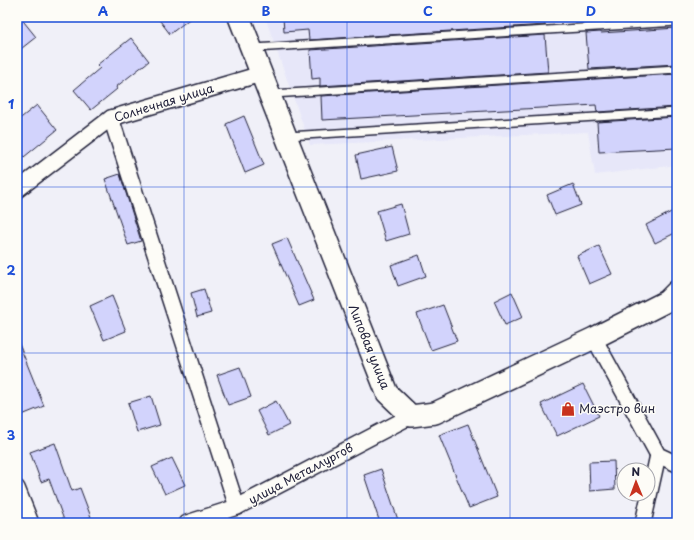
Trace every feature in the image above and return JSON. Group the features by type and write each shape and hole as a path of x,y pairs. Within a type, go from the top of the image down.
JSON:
{"main road":[{"name":"Липовая улица","path":"239,17 386,393 411,416"},
{"path":"411,416 435,412 594,338 667,301 677,291"}],"street":[{"name":"Солнечная улица","path":"17,190 110,118 262,74"},
{"path":"110,118 237,507"},
{"path":"594,338 658,455 677,464"},
{"name":"улица Металлургов","path":"187,523 237,507 411,416"},
{"path":"642,523 658,455"},
{"path":"17,488 31,523"}],"lane":[{"path":"252,48 677,22"},
{"path":"269,94 677,69"},
{"path":"286,136 677,112"}],"shaded area":[{"path":"265,17 677,17 677,165 595,175 588,132 310,145"}],"building":[{"path":"17,17 20,17 36,37 17,52"},
{"path":"157,17 192,17 170,34"},
{"path":"283,17 544,17 545,25 309,40 308,30 284,32"},
{"path":"585,17 601,17 601,22 585,23"},
{"path":"677,28 677,64 589,69 586,33"},
{"path":"545,35 548,72 320,86 320,78 312,79 310,50"},
{"path":"131,38 149,61 116,87 117,89 91,110 74,90 100,68 97,65"},
{"path":"677,74 677,107 597,112 596,105 322,120 321,96"},
{"path":"37,105 57,130 24,157 17,149 17,121"},
{"path":"244,116 264,165 245,173 226,124"},
{"path":"677,117 677,148 599,152 597,122"},
{"path":"392,147 398,171 361,179 356,155"},
{"path":"120,174 141,241 128,245 105,179"},
{"path":"573,184 581,205 555,215 547,195"},
{"path":"401,204 409,234 386,241 377,211"},
{"path":"677,209 677,232 655,243 646,225"},
{"path":"287,238 314,300 299,306 272,244"},
{"path":"599,246 612,274 589,284 577,256"},
{"path":"419,255 426,276 398,286 391,265"},
{"path":"204,289 211,313 197,317 191,293"},
{"path":"512,292 523,317 505,325 494,301"},
{"path":"112,296 126,331 104,340 90,306"},
{"path":"443,305 457,341 431,350 417,314"},
{"path":"17,339 44,406 17,417"},
{"path":"240,367 251,397 228,405 217,375"},
{"path":"583,384 599,416 557,436 541,404"},
{"path":"151,396 160,425 137,432 128,403"},
{"path":"276,401 289,425 269,435 257,411"},
{"path":"468,424 497,497 469,508 439,435"},
{"path":"55,443 72,491 80,488 91,517 73,523 65,523 49,479 41,482 30,452"},
{"path":"172,458 185,485 165,494 152,467"},
{"path":"614,461 615,489 590,491 589,462"},
{"path":"381,469 399,523 380,523 364,475"}],"place":[{"name":"Маэстро вин","path":"568,409"}]}
